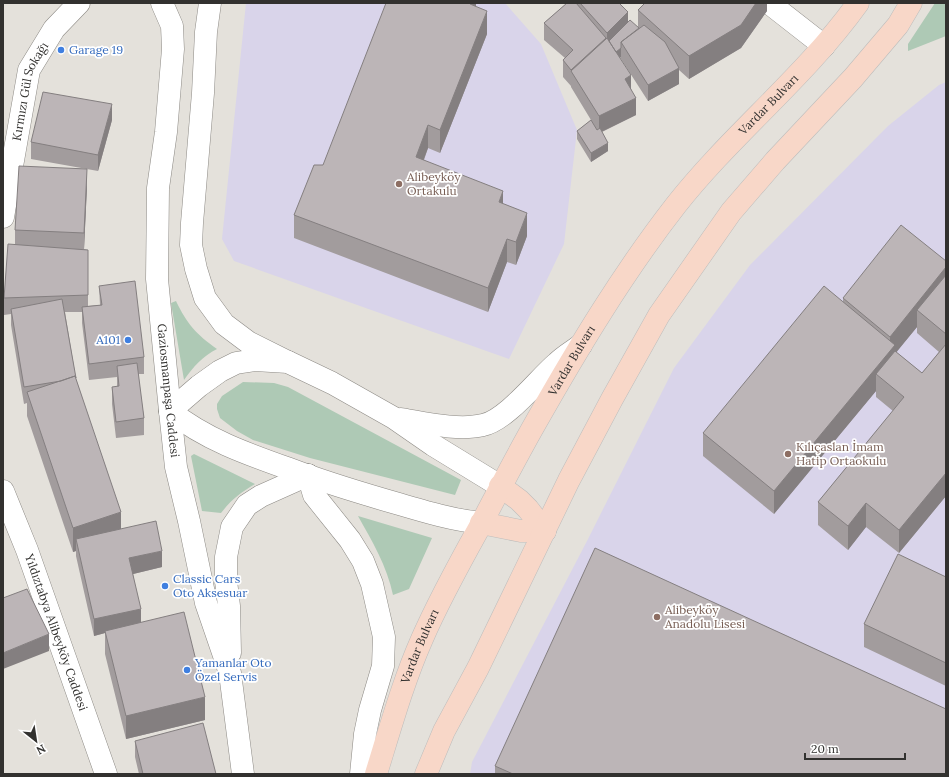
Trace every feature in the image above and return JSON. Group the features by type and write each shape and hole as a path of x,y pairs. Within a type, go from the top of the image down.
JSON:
{"main road":[{"name":"Kırmızı Gül Sokağı","path":"3,217 29,70 54,29 79,3"},
{"name":"Gaziosmanpaşa Caddesi","path":"162,3 172,26 173,49 166,132 158,188 157,279 170,411 176,467 206,603 230,673 243,774"},
{"path":"202,3 206,32"},
{"path":"210,3 206,32 203,94 191,238 196,269 205,298 224,324 248,342 332,383 394,418 433,445 500,486 519,500 545,531"},
{"path":"769,3 824,46"},
{"name":"Vardar Bulvarı","path":"376,774 421,640 442,595 500,486 560,379 616,288 677,205 724,150 824,46 858,3"},
{"path":"426,774 444,731 478,668 569,480 659,315 731,212 775,160 858,72 898,25 911,3"},
{"path":"394,418 455,427 483,425 497,418 507,410 532,389 557,362 582,345"},
{"path":"288,362 255,360 236,363 220,371 199,386 170,411 184,422 217,440 257,457 332,485 451,518 521,531 545,531"},
{"path":"230,673 229,606 226,582 226,557 232,527 247,505 261,496 308,476"},
{"path":"308,476 314,495 350,540 363,561 372,584 384,637 383,666 370,710 364,741 361,774"},
{"name":"Yıldıztabya Alibeyköy Caddesi","path":"3,491 27,550 106,774"}],"shaded area":[{"name":"Alibeyköy Ortakulu","path":"246,3 505,3 541,44 577,130 564,244 509,359 234,261 222,239"},
{"name":"Kılıçaslan İmam Hatip Ortaokulu","path":"946,82 946,774 470,774 472,762 587,541 674,368 750,265 888,126 939,85"}],"green space":[{"path":"935,3 946,3 946,36 908,51 908,44"},
{"path":"176,301 184,316 193,328 217,349 199,362 184,380 171,303"},
{"path":"243,382 274,383 288,387 461,480 455,495 310,458 253,440 237,431 220,418 217,409 217,404 222,396"},
{"path":"194,454 255,484 236,497 221,513 202,511 191,456"},
{"path":"358,516 432,538 409,589 393,595 383,564 374,544"}],"building":[{"path":"386,3 471,3 470,4 487,11 440,130 428,125 416,157 503,191 499,202 527,213 516,242 507,239 488,288 294,215 314,165 323,165"},
{"path":"567,3 576,3 606,38 571,70 563,60 573,50 544,23"},
{"path":"580,3 619,3 628,12 607,33"},
{"path":"645,3 756,3 741,25 689,56 638,10"},
{"path":"630,20 639,28 621,42 621,48 616,52 609,41"},
{"path":"644,25 665,42 679,68 648,85 621,42"},
{"path":"607,38 631,75 625,79 636,98 599,116 571,71"},
{"path":"43,92 112,104 98,155 31,142"},
{"path":"591,120 597,130 600,128 608,143 591,153 577,131"},
{"path":"19,166 87,169 84,233 15,230"},
{"path":"901,225 946,261 946,267 890,337 843,298"},
{"path":"8,244 88,250 88,295 4,298"},
{"path":"946,275 946,334 917,310"},
{"path":"135,281 144,357 89,364 82,307 102,305 99,286"},
{"path":"824,286 895,345 774,491 703,433"},
{"path":"62,299 76,378 75,376 61,381 24,387 11,309"},
{"path":"946,344 946,473 899,530 866,503 848,526 818,502 904,397 876,374 895,351 922,373"},
{"path":"137,363 144,418 116,422 112,387 119,386 117,366"},
{"path":"75,376 121,512 73,528 27,392"},
{"path":"156,521 162,551 129,558 141,609 94,619 76,539"},
{"name":"Alibeyköy Anadolu Lisesi","path":"595,548 946,709 946,774 513,774 495,766"},
{"path":"898,554 946,577 946,663 864,624"},
{"path":"27,589 49,634 3,653 3,598"},
{"path":"184,612 205,697 126,716 105,631"},
{"path":"203,723 216,774 143,774 135,741"}],"place":[{"name":"Garage 19","path":"61,50"},
{"name":"Alibeyköy Ortakulu","path":"399,184"},
{"name":"A101","path":"128,340"},
{"name":"Kılıçaslan İmam Hatip Ortaokulu","path":"788,454"},
{"name":"Classic Cars Oto Aksesuar","path":"165,586"},
{"name":"Alibeyköy Anadolu Lisesi","path":"657,617"},
{"name":"Yamanlar Oto Özel Servis","path":"187,670"}]}
